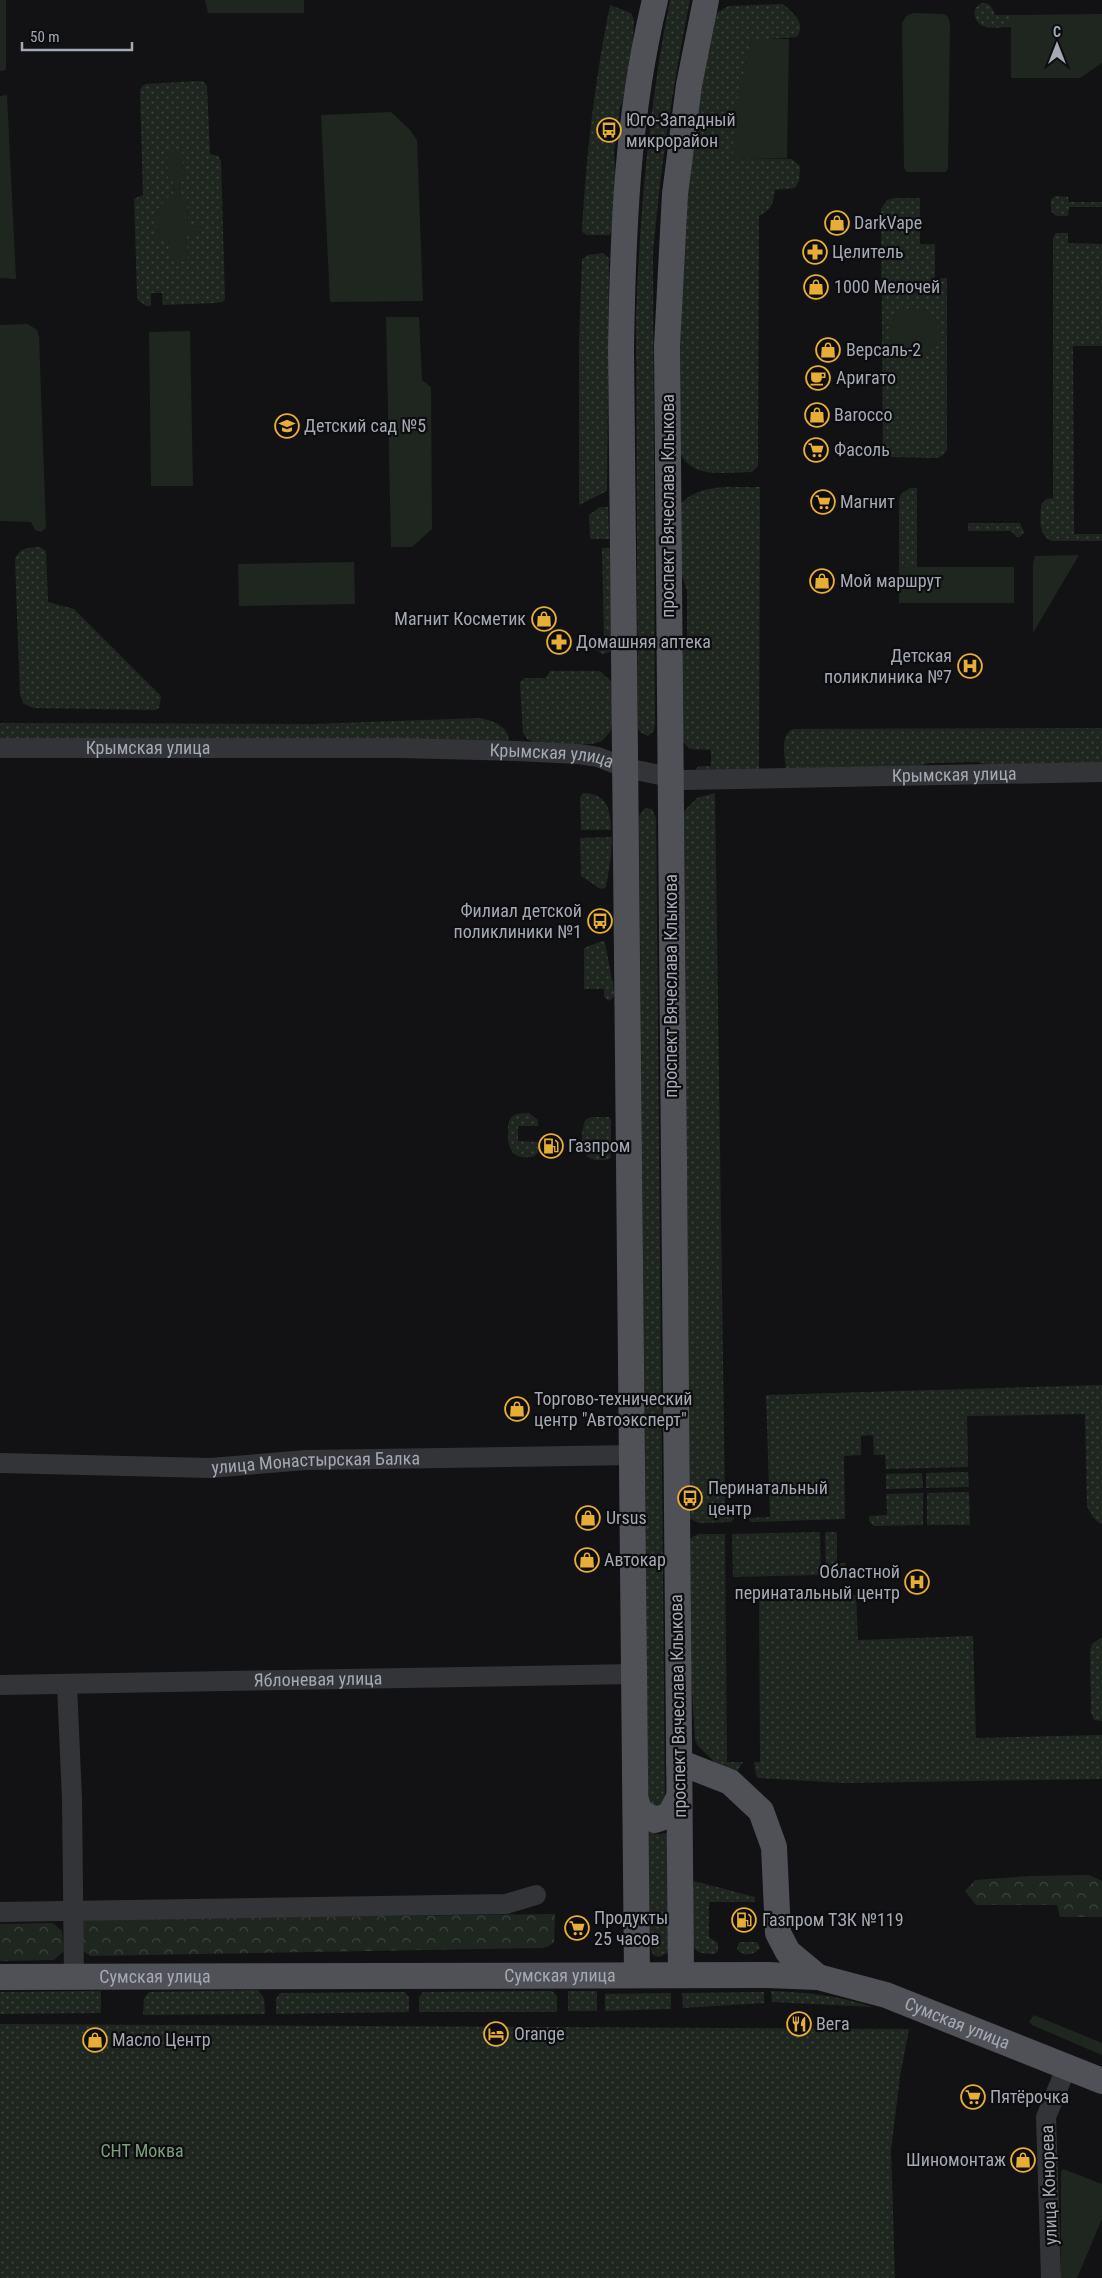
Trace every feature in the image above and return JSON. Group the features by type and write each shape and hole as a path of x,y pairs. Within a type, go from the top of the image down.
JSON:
{"main road":[{"path":"637,1975 621,348 623,240 632,123 655,0"},
{"name":"проспект Вячеслава Клыкова","path":"682,1975 669,737 667,346 670,257 681,140 706,0"},
{"path":"626,736 628,745 634,752 642,756 652,757 660,753 667,746 669,737"},
{"path":"627,818 630,806 634,800 648,795 662,800 670,816"},
{"path":"679,1762 730,1782 761,1811 774,1847 778,1933 788,1952 818,1977"},
{"path":"636,1801 640,1812 655,1820 670,1815 679,1797"},
{"name":"Сумская улица","path":"0,1977 637,1975 818,1977 886,1995 1102,2081"}],"street":[{"name":"Крымская улица","path":"0,748 400,748 516,751 578,754 598,757 626,768 684,780 776,780 1102,772"},
{"name":"улица Монастырская Балка","path":"0,1463 210,1468 306,1460 633,1455"},
{"name":"Яблоневая улица","path":"0,1685 634,1674"},
{"path":"67,1685 72,1799 74,1977"},
{"path":"0,1912 506,1904 536,1895"},
{"name":"улица Конорева","path":"1052,2278 1046,2117 1067,2066"}],"green space":[{"path":"0,0 6,0 6,70 0,71"},
{"path":"205,0 304,0 304,13 208,13"},
{"path":"670,0 690,0 668,127 653,255 655,724 654,731 648,736 640,732 638,728 636,317 640,237 651,118"},
{"path":"982,3 991,6 995,15 1011,15 1011,27 989,28 980,24 975,16 975,10"},
{"path":"783,4 798,19 799,32 797,37 751,40 733,158 792,159 800,166 799,181 795,188 775,190 771,206 759,216 758,466 752,472 708,472 690,465 683,458 677,447 677,333 692,127 716,13 729,6"},
{"path":"610,5 631,13 634,20 630,78 620,108 614,152 616,188 613,230 609,235 586,235 582,231 586,174 596,89"},
{"path":"913,13 944,14 948,17 950,24 948,168 946,172 906,172 904,167 902,23 906,16"},
{"path":"1102,14 1102,63 1080,78 1011,78 1011,15"},
{"path":"751,39 789,39 787,158 732,158 737,102"},
{"path":"198,81 204,82 207,86 210,154 218,156 221,161 225,299 222,302 163,305 162,293 151,293 151,306 146,306 138,300 134,199 143,195 140,91 142,86 146,84","holes":["182,151 183,181 179,181 180,197 187,197 188,227 201,226 187,235 156,209 163,208 174,197 173,181 168,181"]},
{"path":"7,95 16,279 0,278 0,96"},
{"path":"391,112 410,130 417,140 423,301 330,302 321,115"},
{"path":"182,151 184,181 179,181 180,197 187,197 188,227 201,226 202,234 187,236 188,260 170,261 168,239 157,239 156,209 163,208 162,198 174,197 173,181 168,181 167,152"},
{"path":"1055,196 1068,197 1069,202 1102,202 1102,207 1069,207 1068,216 1056,216 1051,211 1051,200"},
{"path":"895,198 920,198 920,244 935,244 935,278 947,278 947,450 937,458 891,457 883,447 881,209 887,200"},
{"path":"1056,233 1068,233 1068,243 1102,244 1102,346 1073,346 1074,534 1102,534 1102,541 1052,541 1044,535 1041,526 1041,505 1046,499 1053,498 1053,238"},
{"path":"603,253 609,258 607,491 579,505 579,343 582,259 588,255"},
{"path":"909,308 919,308 932,315 939,328 939,338 932,351 919,358 909,358 900,354 893,347 889,338 889,328 893,319 900,312"},
{"path":"386,317 419,317 422,380 431,387 432,529 412,547 391,547"},
{"path":"28,324 37,330 39,337 46,528 41,532 35,530 31,522 0,521 0,325"},
{"path":"190,331 193,486 151,486 149,332"},
{"path":"760,487 759,774 693,772 699,766 711,766 711,750 690,749 682,741 680,665 687,634 687,591 677,559 680,505 688,498 707,489"},
{"path":"910,488 917,488 917,567 899,567 899,499 901,494"},
{"path":"600,507 608,507 609,539 590,539 589,515"},
{"path":"968,523 1020,523 1024,532 1020,537 1017,537 1011,531 968,531"},
{"path":"40,547 46,551 48,602 74,609 161,696 159,708 155,710 34,708 24,704 20,695 15,560 22,550"},
{"path":"602,548 610,548 612,648 611,651 603,654 594,649 592,644 604,643"},
{"path":"1079,555 1033,633 1033,563 1035,556"},
{"path":"354,562 355,604 239,606 238,564"},
{"path":"899,567 1014,567 1014,603 899,603"},
{"path":"550,671 600,671 612,682 613,721 610,732 602,741 592,744 541,745 527,739 523,733 520,682 525,678 546,678"},
{"path":"480,718 496,723 504,729 509,737 509,743 0,745 0,723 314,724"},
{"path":"1102,728 1102,766 1007,769 977,762 929,763 899,772 786,770 784,753 784,742 789,732 793,729"},
{"path":"583,793 598,796 606,804 610,816 611,830 581,830 580,797"},
{"path":"715,793 725,1503 733,1512 734,1519 731,1522 699,1523 690,1519 684,811 697,798"},
{"path":"645,808 652,809 656,818 665,1800 662,1809 648,1803 639,816"},
{"path":"612,837 606,887 603,889 581,876 580,838"},
{"path":"602,941 605,942 615,996 609,1001 604,997 604,989 584,989 584,948"},
{"path":"529,1113 538,1120 538,1126 518,1126 518,1141 539,1142 539,1151 535,1156 523,1157 514,1154 512,1151 508,1141 508,1125 511,1118 515,1115"},
{"path":"591,1117 609,1117 611,1120 611,1158 605,1160 593,1159 584,1152 582,1146 583,1126 585,1120"},
{"path":"1102,1385 1102,1524 1093,1517 1087,1506 1085,1414 967,1416 968,1467 886,1469 885,1455 874,1455 873,1435 861,1436 861,1455 844,1456 845,1519 752,1522 749,1520 749,1518 770,1517 766,1395"},
{"path":"968,1472 969,1487 926,1488 926,1473"},
{"path":"922,1473 923,1488 886,1489 886,1474"},
{"path":"969,1492 970,1525 927,1525 927,1493"},
{"path":"923,1493 923,1525 874,1526 869,1521 869,1516 887,1515 886,1494"},
{"path":"820,1532 821,1575 733,1577 732,1534"},
{"path":"825,1532 837,1532 837,1563 846,1563 846,1574 826,1575"},
{"path":"699,1534 725,1534 727,1762 743,1762 733,1777 729,1776 698,1746 695,1740 687,1609 688,1541"},
{"path":"845,1591 845,1595 856,1595 858,1640 973,1636 976,1738 1102,1735 1102,1779 845,1783 759,1778 756,1775 754,1762 760,1762 759,1594"},
{"path":"1102,1637 1102,1721 1094,1720 1091,1713 1090,1652 1092,1644"},
{"path":"648,1829 657,1834 668,1832 669,1952 659,1957 653,1955 649,1942"},
{"path":"1089,1875 1102,1881 1102,1917 1060,1917 1057,1905 976,1905 965,1891 975,1880"},
{"path":"694,1881 755,1897 755,1902 709,1902 709,1937 718,1943 718,1951 715,1954 700,1952 692,1944 689,1917"},
{"path":"555,1914 554,1942 543,1948 91,1956 80,1949 80,1920"},
{"path":"53,1923 62,1931 64,1951 54,1960 0,1961 0,1924"},
{"path":"739,1942 757,1942 760,1948 752,1954 745,1954 737,1949"},
{"path":"258,1990 264,1998 265,2014 143,2015 144,1999 149,1992"},
{"path":"101,1991 101,2013 0,2014 0,1992"},
{"path":"552,1991 557,1996 557,2012 419,2012 419,1997 423,1992"},
{"path":"568,1991 597,1991 597,2011 568,2011"},
{"path":"771,1991 822,1995 873,2007 772,2002"},
{"path":"405,1992 409,1997 409,2012 276,2014 276,1999 280,1993"},
{"path":"764,1992 764,2003 683,2008 682,1993"},
{"path":"671,1993 671,2009 605,2011 605,1994"},
{"path":"1034,2015 1102,2043 1102,2055 1032,2025 1029,2022"},
{"name":"СНТ Моква","path":"0,2024 909,2029 900,2076 891,2150 895,2278 0,2278"},
{"path":"1063,2169 1102,2184 1102,2219 1077,2278 1061,2278 1061,2172"}],"place":[{"name":"Юго-Западный микрорайон","path":"609,130"},
{"name":"DarkVape","path":"837,223"},
{"name":"Целитель","path":"815,252"},
{"name":"1000 Мелочей","path":"816,287"},
{"name":"Версаль-2","path":"828,350"},
{"name":"Аригато","path":"818,378"},
{"name":"Barocco","path":"817,415"},
{"name":"Детский сад №5","path":"287,426"},
{"name":"Фасоль","path":"816,450"},
{"name":"Магнит","path":"823,502"},
{"name":"Мой маршрут","path":"822,581"},
{"name":"Магнит Косметик","path":"544,619"},
{"name":"Домашняя аптека","path":"559,642"},
{"name":"Детская поликлиника №7","path":"970,666"},
{"name":"Филиал детской поликлиники №1","path":"600,921"},
{"name":"Газпром","path":"551,1146"},
{"name":"Торгово-технический центр \"Автоэксперт\"","path":"517,1409"},
{"name":"Перинатальный центр","path":"690,1498"},
{"name":"Ursus","path":"588,1518"},
{"name":"Автокар","path":"587,1560"},
{"name":"Областной перинатальный центр","path":"917,1582"},
{"name":"Газпром ТЗК №119","path":"744,1920"},
{"name":"Продукты 25 часов","path":"577,1928"},
{"name":"Вега","path":"799,2024"},
{"name":"Orange","path":"496,2034"},
{"name":"Масло Центр","path":"95,2040"},
{"name":"Пятёрочка","path":"973,2097"},
{"name":"Шиномонтаж","path":"1023,2160"}]}
